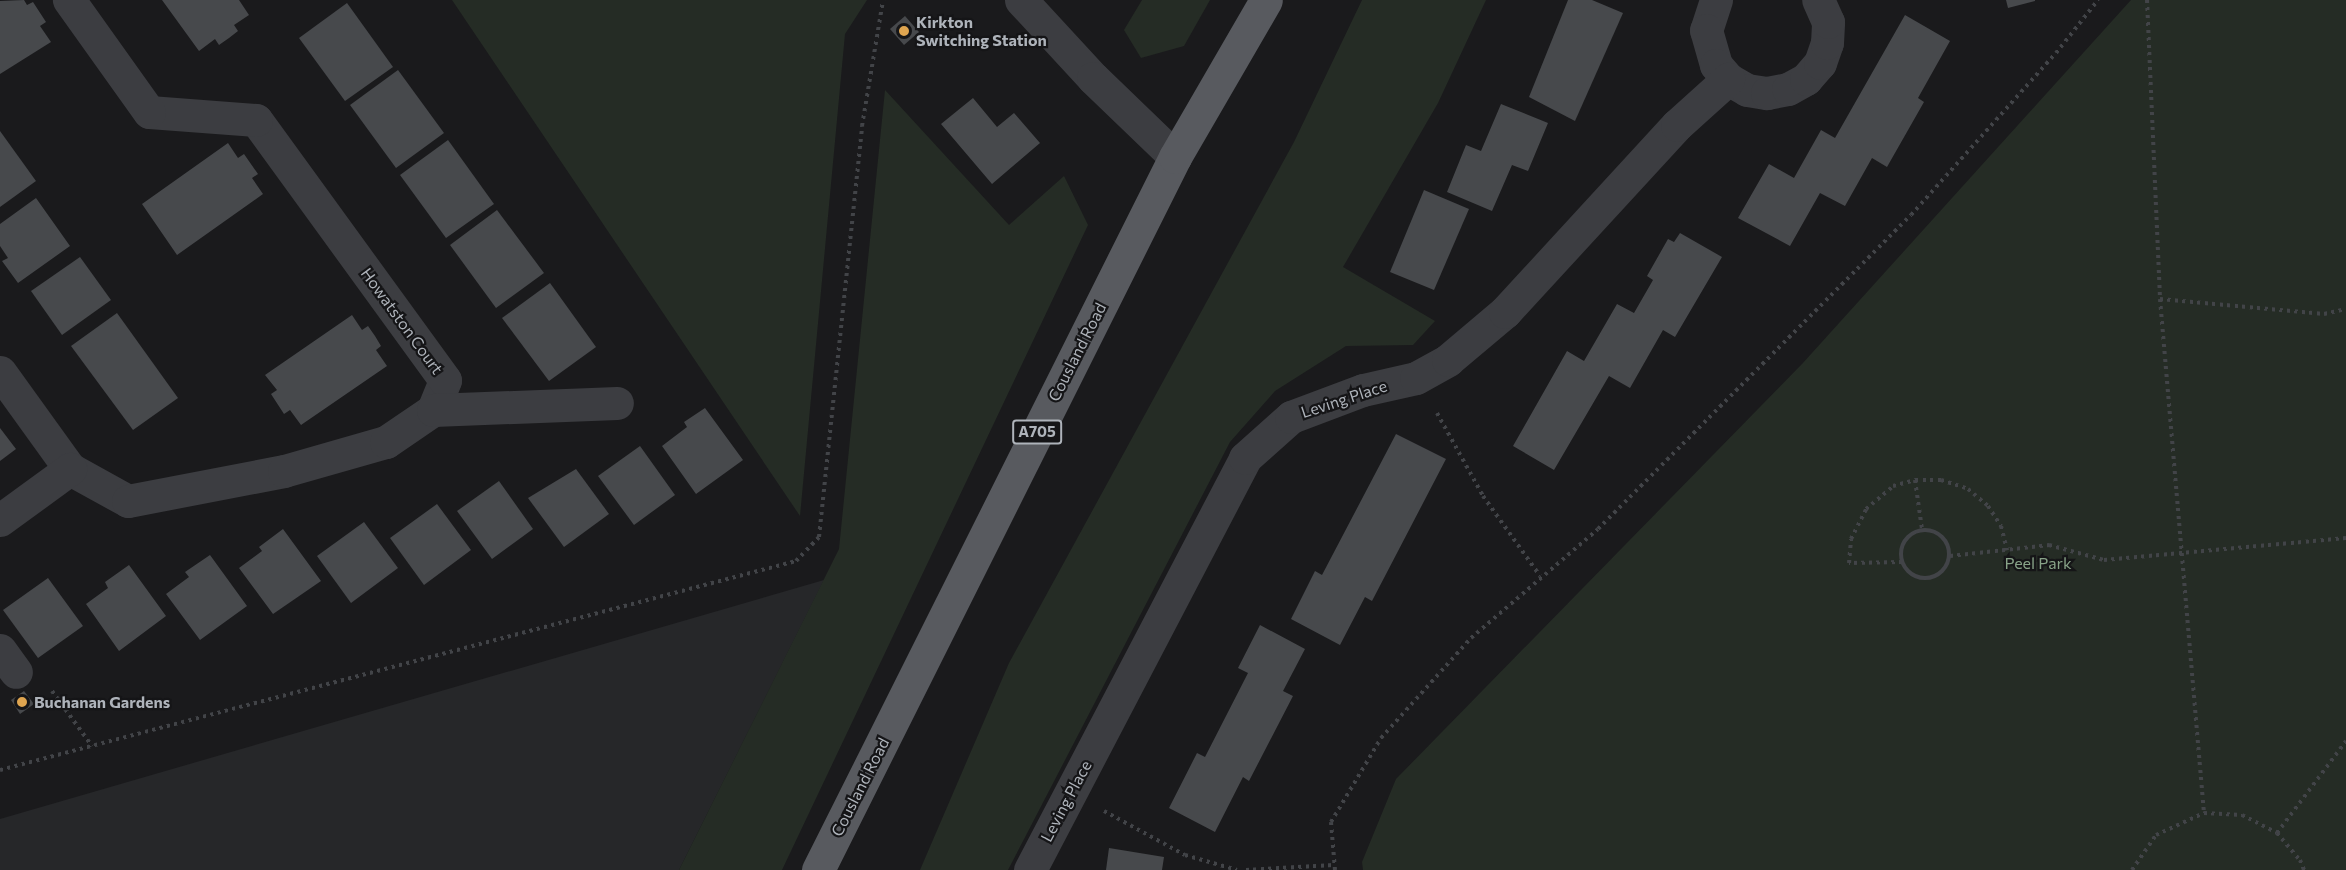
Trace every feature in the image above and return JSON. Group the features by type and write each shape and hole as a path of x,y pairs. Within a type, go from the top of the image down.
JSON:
{"main road":[{"name":"Cousland Road","path":"818,870 1175,157 1266,0"}],"street":[{"name":"Howatston Court","path":"69,0 149,112 256,120 445,380 433,410"},
{"path":"1021,0 1093,78 1175,157"},
{"path":"1716,0 1706,30 1708,48 1728,79 1746,90 1767,93 1788,89 1806,79 1820,63 1827,43 1827,1"},
{"name":"Leving Place","path":"1030,870 1245,458 1291,417 1362,390 1416,378 1448,360 1505,312 1677,125 1728,79"},
{"path":"0,372 70,469 129,501 191,491 284,471 386,442 433,410 617,403"},
{"path":"0,520 70,469"}],"path":[{"path":"0,770 796,561 819,537 862,126 883,0"},
{"path":"1246,870 1335,867 1331,822 1381,738 1471,638 1540,576 1598,529 1911,215 2056,54 2098,0"},
{"path":"2147,0 2160,299 2204,813"},
{"path":"2160,299 2324,314 2346,309"},
{"path":"1416,378 1471,468 1483,496 1540,576"},
{"path":"1902,562 1849,563 1851,540 1866,509 1893,486 1915,480 1941,480 1968,489 1988,506 2001,526 2007,550"},
{"path":"1915,480 1922,529"},
{"path":"1922,529 1935,532 1946,541 1950,556 1941,573 1928,578 1913,576 1902,562 1902,544 1909,535 1922,529"},
{"path":"1950,556 2049,545 2104,560 2346,538"},
{"path":"8,661 37,670 92,746"},
{"path":"2277,833 2346,741"},
{"path":"1070,793 1185,855 1237,870"},
{"path":"2132,870 2156,836 2204,813 2242,815 2277,833 2300,860 2304,870"}],"shaded area":[{"path":"824,580 679,870 0,870 0,819"}],"green space":[{"path":"452,0 867,0 845,34 800,516"},
{"path":"1142,0 1210,0 1184,46 1141,58 1124,30"},
{"path":"1362,0 1486,0 1438,103 1343,267 1435,321 1413,345 1346,346 1275,391 1230,442 1008,870 920,870 1009,663 1294,142"},
{"name":"Peel Park","path":"2131,0 2346,0 2346,870 1363,870 1362,862 1396,779 1802,364"},
{"path":"885,90 1009,225 1064,176 1088,225 782,870 679,870 839,549"}],"building":[{"path":"24,0 27,5 33,2 46,22 40,26 51,42 0,74 0,1"},
{"path":"162,0 239,0 249,15 234,25 238,31 229,38 219,45 215,39 199,51"},
{"path":"1568,0 1592,0 1623,13 1575,121 1529,97"},
{"path":"2006,0 2035,0 2035,1 2008,8"},
{"path":"347,3 393,67 345,101 299,38"},
{"path":"1905,15 1950,41 1918,98 1924,102 1887,167 1872,158 1845,206 1820,193 1790,246 1738,218 1769,164 1794,178 1821,130 1835,138"},
{"name":"Kirkton Switching Station","path":"905,16 919,32 904,45 890,29"},
{"path":"398,70 444,133 396,168 350,105"},
{"path":"973,98 997,127 1014,113 1040,143 992,184 941,124"},
{"path":"1501,104 1548,123 1528,171 1512,165 1492,211 1447,192 1466,145 1481,151"},
{"path":"0,131 36,181 0,207"},
{"path":"448,140 494,204 446,238 400,175"},
{"path":"228,143 238,158 244,154 258,174 252,178 263,194 177,255 142,204"},
{"path":"1424,190 1469,209 1434,290 1390,272"},
{"path":"36,198 70,246 18,283 2,261 8,258 0,246 0,224"},
{"path":"497,210 544,273 496,308 450,245"},
{"path":"1680,233 1722,257 1675,337 1663,330 1630,388 1609,376 1554,470 1513,446 1567,351 1584,361 1617,304 1634,313 1653,280 1647,276 1668,239 1674,242"},
{"path":"80,257 111,300 62,335 31,291"},
{"path":"550,283 596,347 549,381 502,318"},
{"path":"117,313 178,398 133,430 71,346"},
{"path":"352,315 362,330 368,326 375,336 381,346 376,350 387,366 301,425 290,410 284,414 271,394 277,390 265,375"},
{"path":"705,408 743,460 696,494 662,446 687,427 684,422"},
{"path":"0,428 16,449 0,461"},
{"path":"1396,434 1446,459 1372,601 1365,597 1340,645 1291,619 1315,571 1322,575"},
{"path":"640,446 675,495 634,525 598,476"},
{"path":"576,469 609,514 564,547 528,498"},
{"path":"499,481 533,529 492,559 457,511"},
{"path":"437,504 471,550 424,585 390,538"},
{"path":"364,522 398,568 351,603 317,556"},
{"path":"283,529 321,581 273,614 239,568 262,551 259,547"},
{"path":"210,555 247,606 200,640 166,594 189,577 185,572"},
{"path":"129,565 166,616 119,651 86,604 108,588 105,582"},
{"path":"48,578 83,626 38,658 3,610"},
{"path":"1260,625 1305,649 1283,691 1293,696 1249,781 1243,777 1215,832 1169,808 1197,753 1205,757 1248,673 1238,668"},
{"name":"Buchanan Gardens","path":"24,691 34,704 20,714 11,700"},
{"path":"1109,848 1164,857 1162,870 1106,870"}],"place":[{"name":"Kirkton Switching Station","path":"904,31"},
{"name":"Buchanan Gardens","path":"22,702"}]}
